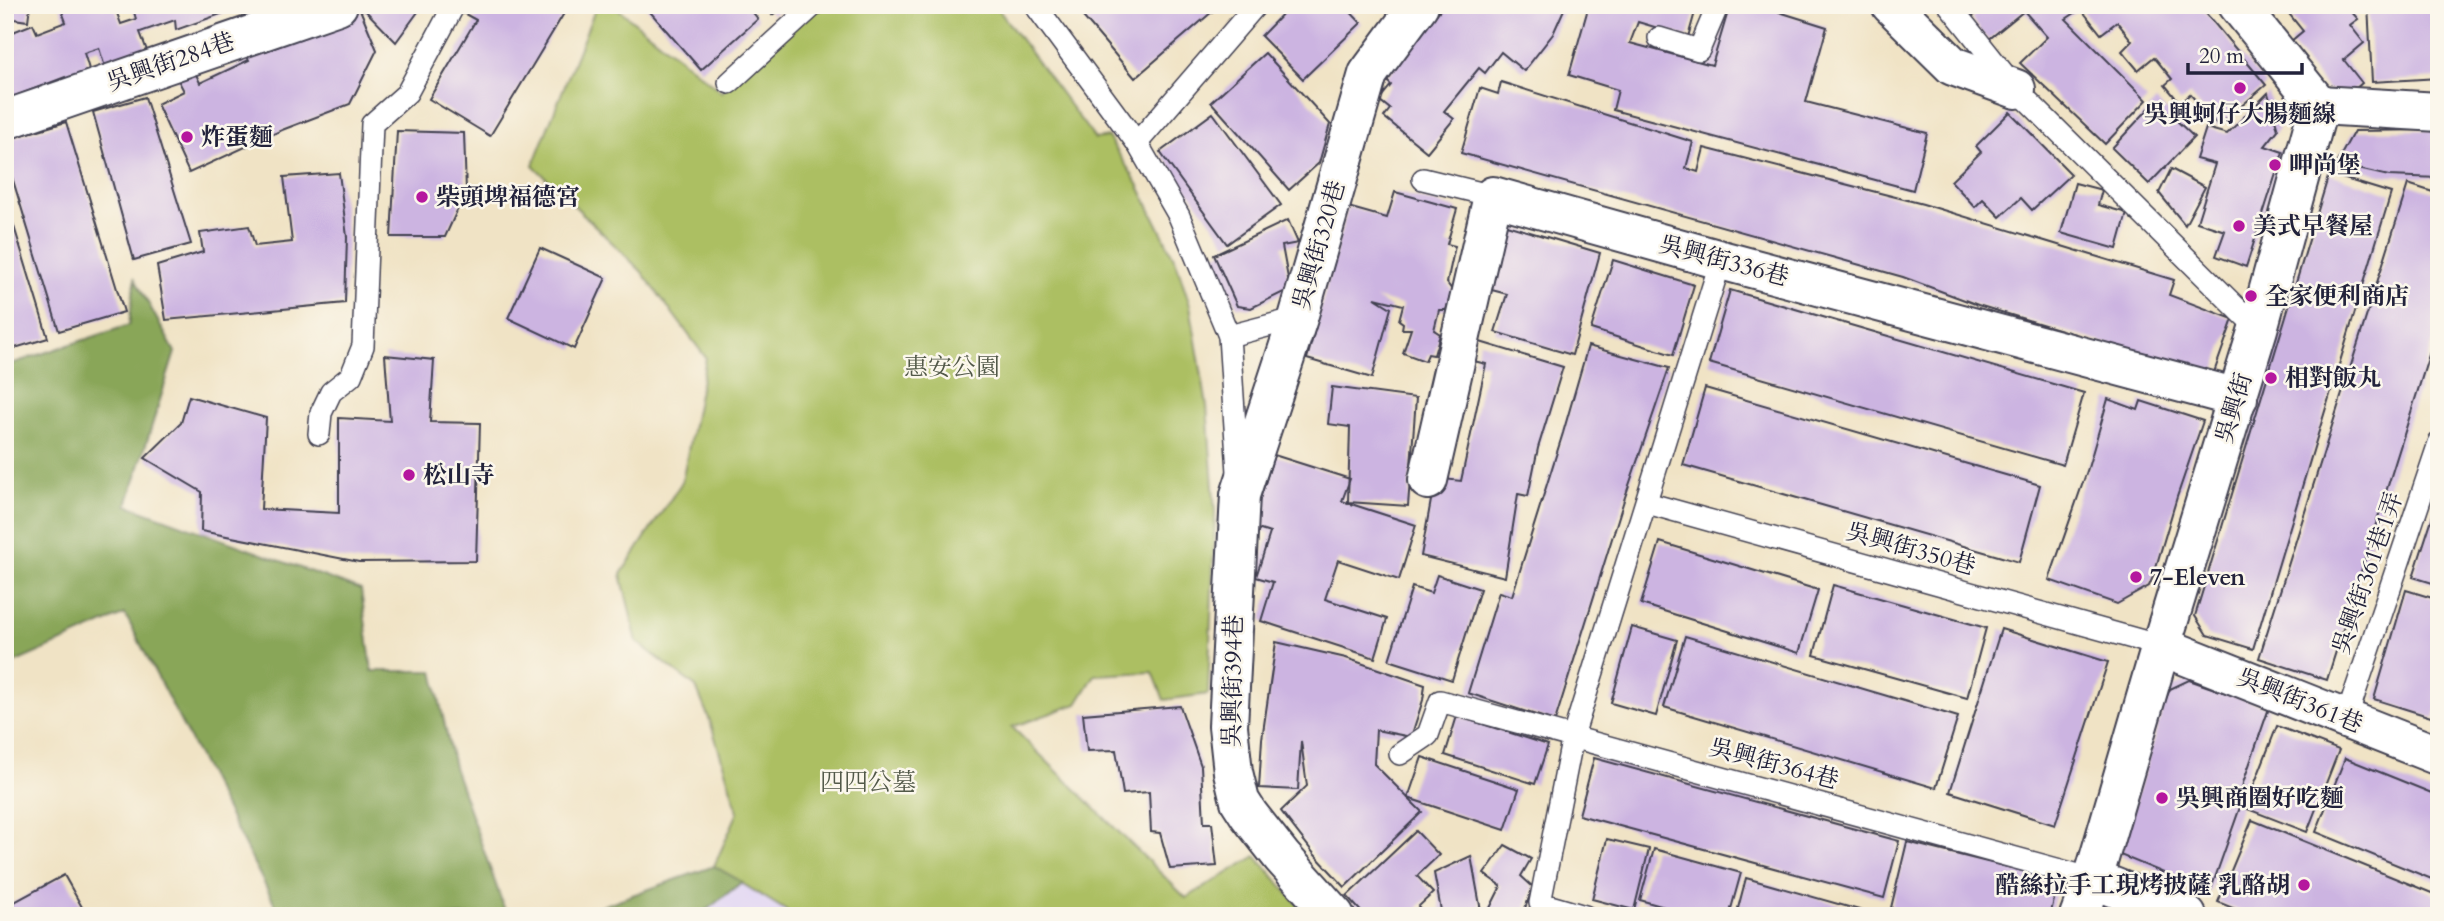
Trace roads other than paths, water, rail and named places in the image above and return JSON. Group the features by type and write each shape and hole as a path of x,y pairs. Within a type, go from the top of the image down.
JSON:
{"street":[{"name":"吳興街284巷","path":"5,120 338,5"},
{"name":"吳興街320巷","path":"1240,495 1297,318 1368,74 1419,5"},
{"path":"1891,5 1953,65 2016,89"},
{"path":"2238,5 2319,105 2439,112"},
{"name":"吳興街","path":"2079,916 2093,878 2238,398 2319,105"},
{"path":"1428,480 1493,196"},
{"name":"吳興街336巷","path":"1493,196 1721,260 2238,398"},
{"name":"吳興街394巷","path":"1240,495 1228,726 1233,772 1240,801 1249,815 1282,857 1335,916"},
{"name":"吳興街361巷","path":"2161,646 2439,756"},
{"path":"2093,878 2187,916"}],"lane":[{"path":"319,435 321,413 331,392 351,376 363,346 372,124 407,93 454,5"},
{"path":"729,83 814,5"},
{"path":"1034,5 1137,143 1179,216 1229,336 1240,495"},
{"path":"1137,143 1256,5"},
{"path":"1659,38 1699,50 1718,5"},
{"path":"1949,5 2016,89 2258,329"},
{"path":"1423,180 1493,196"},
{"path":"1586,916 1541,903 1573,736 1721,260"},
{"path":"1229,336 1297,318"},
{"name":"吳興街361巷1弄","path":"2346,719 2439,443"},
{"name":"吳興街350巷","path":"1647,503 2161,646"},
{"name":"吳興街364巷","path":"1400,754 1428,735 1440,701 2093,878"}],"place":[{"name":"吳興蚵仔大腸麵線","path":"2240,88"},
{"name":"炸蛋麵","path":"187,137"},
{"name":"呷尚堡","path":"2275,165"},
{"name":"柴頭埤福德宮","path":"422,197"},
{"name":"美式早餐屋","path":"2239,226"},
{"name":"全家便利商店","path":"2251,296"},
{"name":"相對飯丸","path":"2271,378"},
{"name":"松山寺","path":"409,475"},
{"name":"7-Eleven","path":"2136,577"},
{"name":"吳興商圈好吃麵","path":"2162,798"},
{"name":"酷絲拉手工現烤披薩 乳酪胡","path":"2304,885"}],"park label":[{"name":"惠安公園","path":"952,367"},
{"name":"四四公墓","path":"868,782"}]}
